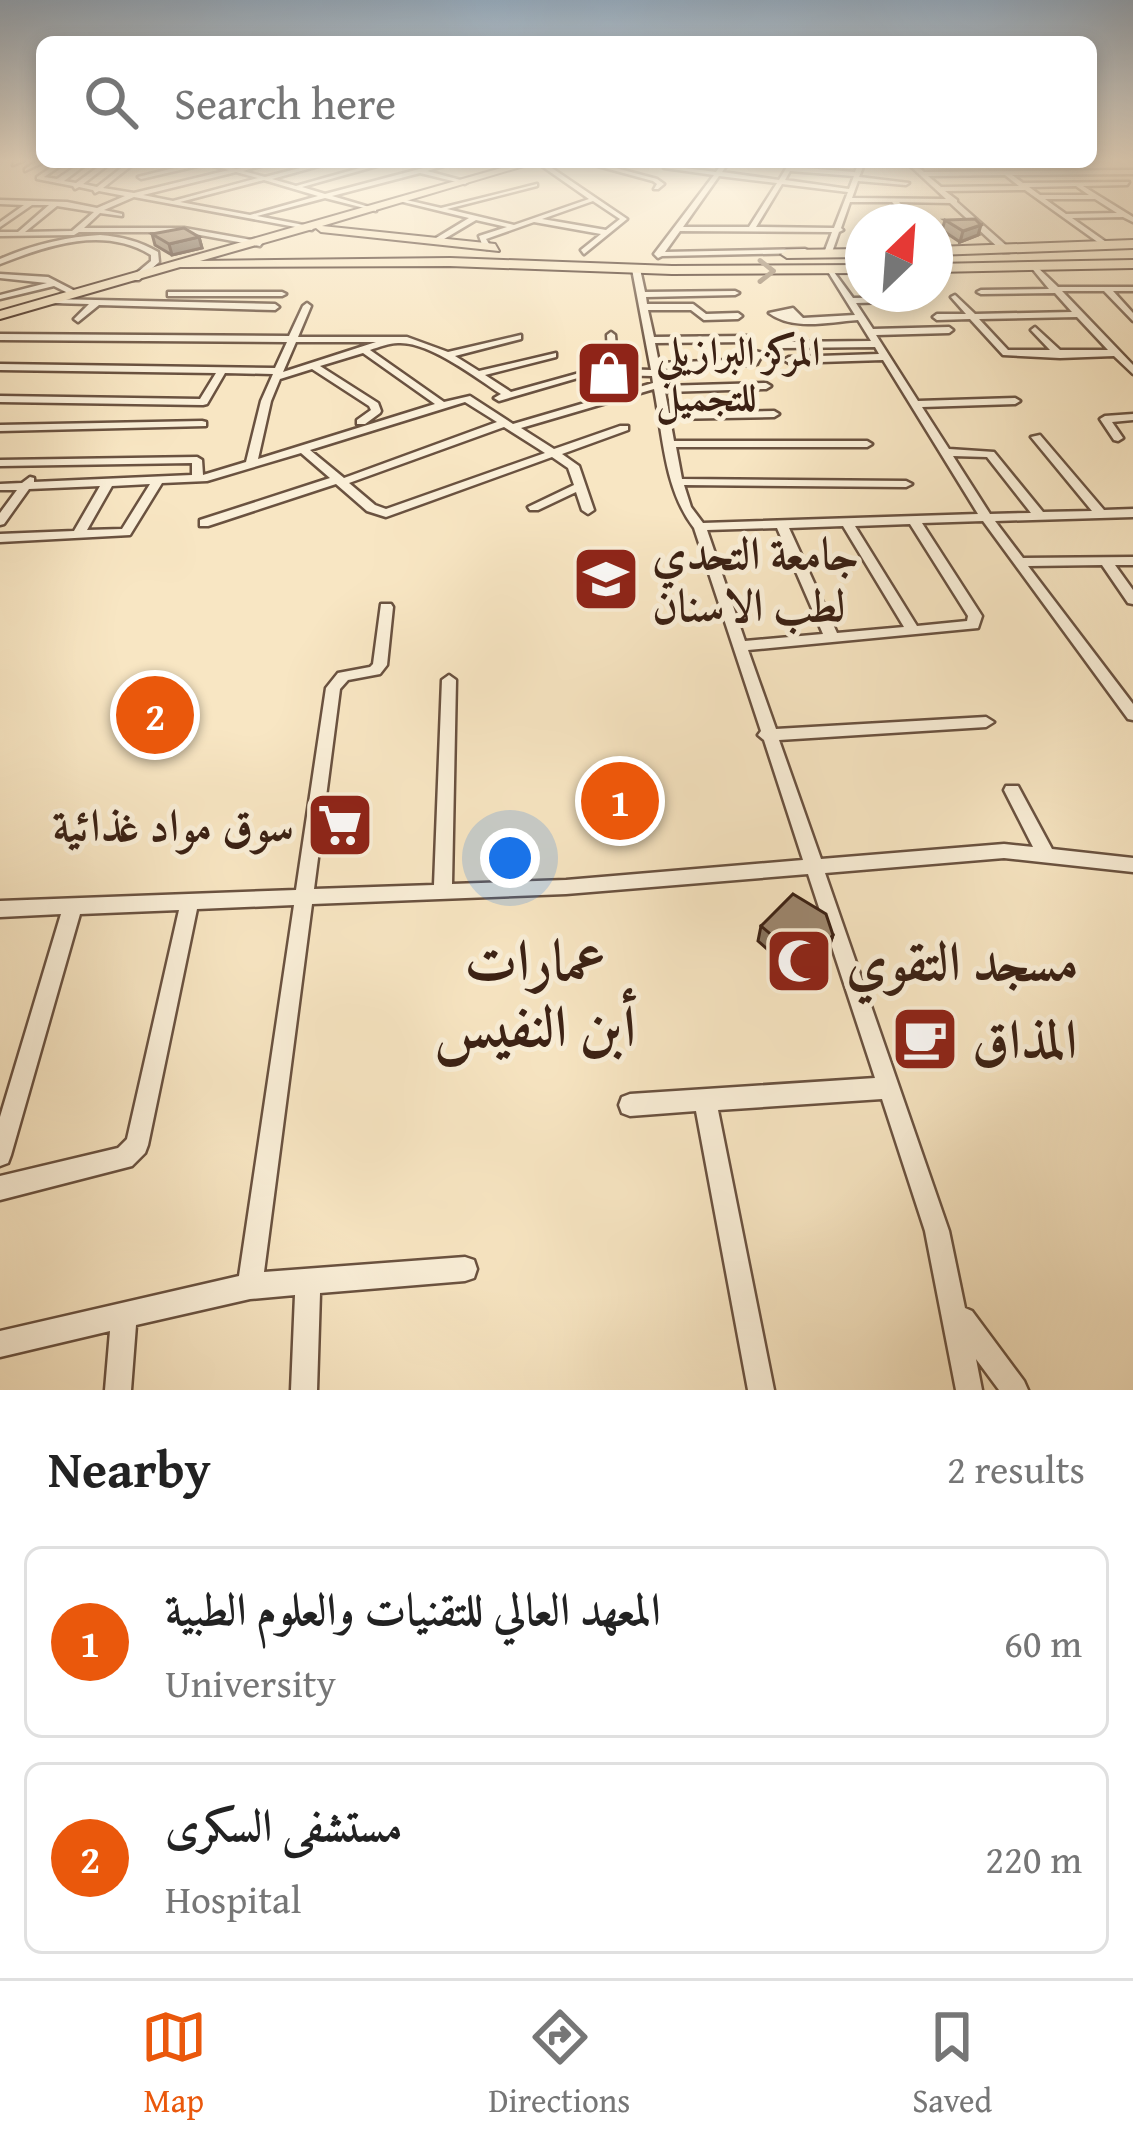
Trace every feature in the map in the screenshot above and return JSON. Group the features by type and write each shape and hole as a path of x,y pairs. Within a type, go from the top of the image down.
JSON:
{"main road":[{"path":"0,315 320,226"},
{"path":"316,227 488,247 584,252 845,252"},
{"path":"953,249 1133,244"},
{"path":"953,268 1133,264"},
{"path":"120,283 186,266 845,270"}],"street":[{"path":"0,260 34,226"},
{"path":"47,231 53,226"},
{"path":"0,232 25,235 84,226"},
{"path":"112,229 122,226"},
{"path":"309,226 316,227"},
{"path":"310,226 316,227"},
{"path":"439,240 462,226"},
{"path":"488,247 481,239 514,226"},
{"path":"565,226 608,233"},
{"path":"584,252 616,226"},
{"path":"658,255 682,226"},
{"path":"828,252 840,226"},
{"path":"981,226 1004,248"},
{"path":"1079,226 1106,246"},
{"path":"25,235 112,229 192,231 260,244"},
{"path":"680,229 839,230"},
{"path":"0,260 50,245 120,241 155,254 155,262 136,278"},
{"path":"1034,266 1131,367"},
{"path":"636,269 677,482 685,508 700,527 766,735 890,1088 957,1313 969,1390"},
{"path":"831,270 845,290"},
{"path":"0,279 56,284 77,295"},
{"path":"0,297 56,284"},
{"path":"1106,289 1133,318"},
{"path":"981,292 1133,289"},
{"path":"642,301 735,293"},
{"path":"259,306 263,294"},
{"path":"53,301 134,303 165,295 282,294"},
{"path":"165,295 194,304 275,307"},
{"path":"955,296 1006,353 1115,353"},
{"path":"642,301 693,307 704,317 738,316"},
{"path":"78,319 97,302"},
{"path":"117,320 134,303"},
{"path":"179,320 194,304"},
{"path":"219,320 231,305"},
{"path":"251,465 276,375 307,306"},
{"path":"859,312 987,519 1132,713"},
{"path":"937,316 1078,314"},
{"path":"799,319 862,317"},
{"path":"781,345 949,330"},
{"path":"1035,330 1060,355"},
{"path":"610,334 614,371 766,386"},
{"path":"0,337 391,340 447,355 509,395"},
{"path":"447,355 518,337"},
{"path":"649,340 747,339"},
{"path":"0,367 276,375 367,352 391,340"},
{"path":"367,352 442,405"},
{"path":"204,523 659,378 754,362 758,353"},
{"path":"479,374 553,355"},
{"path":"789,360 886,357"},
{"path":"315,367 374,405 374,414 361,422"},
{"path":"0,399 203,402 222,371"},
{"path":"480,403 583,375"},
{"path":"0,487 198,479 466,398 575,468 587,510"},
{"path":"914,404 1015,401"},
{"path":"666,416 774,414"},
{"path":"1118,438 1106,419 1133,417"},
{"path":"0,428 202,424"},
{"path":"303,449 371,508 386,513 624,428"},
{"path":"1036,436 1101,514"},
{"path":"670,444 868,444"},
{"path":"944,452 990,454 1040,516"},
{"path":"0,463 197,460 198,479"},
{"path":"0,521 41,462"},
{"path":"0,538 130,530 158,480"},
{"path":"78,535 108,482"},
{"path":"677,482 906,484"},
{"path":"534,507 581,486"},
{"path":"700,527 1133,513"},
{"path":"739,646 968,627 975,621 915,522"},
{"path":"848,524 913,631"},
{"path":"783,526 832,638"},
{"path":"1106,561 1133,600"},
{"path":"1020,562 1133,561"},
{"path":"250,1286 333,688 343,676 378,668 386,607"},
{"path":"443,893 448,680"},
{"path":"766,735 986,722"},
{"path":"1012,790 1045,853"},
{"path":"0,909 443,893 1004,851 1133,865"},
{"path":"0,1155 73,904"},
{"path":"0,1188 124,1158 136,1145 189,904"},
{"path":"630,1105 890,1088"},
{"path":"704,1100 760,1390"},
{"path":"0,1345 250,1286 465,1269"},
{"path":"304,1390 308,1281"},
{"path":"957,1313 1015,1390"},
{"path":"118,1390 124,1315"}],"building":[{"path":"184,228 199,237 169,244 152,234"},
{"name":"مسجد التقوي","path":"793,894 826,914 833,935 806,964 761,926"}],"place":[{"name":"المركز البرازيلي للتجميل","path":"609,373"},
{"name":"جامعة التحدي لطب الاسنان","path":"606,579"},
{"name":"مستشفى السكرى","path":"155,715"},
{"name":"المعهد العالي للتقنيات والعلوم الطبية","path":"620,801"},
{"name":"سوق مواد غذائية","path":"340,825"},
{"name":"مسجد التقوي","path":"799,961"},
{"name":"المذاق","path":"925,1039"}],"district":[{"name":"عمارات أبن النفيس","path":"535,993"}]}
